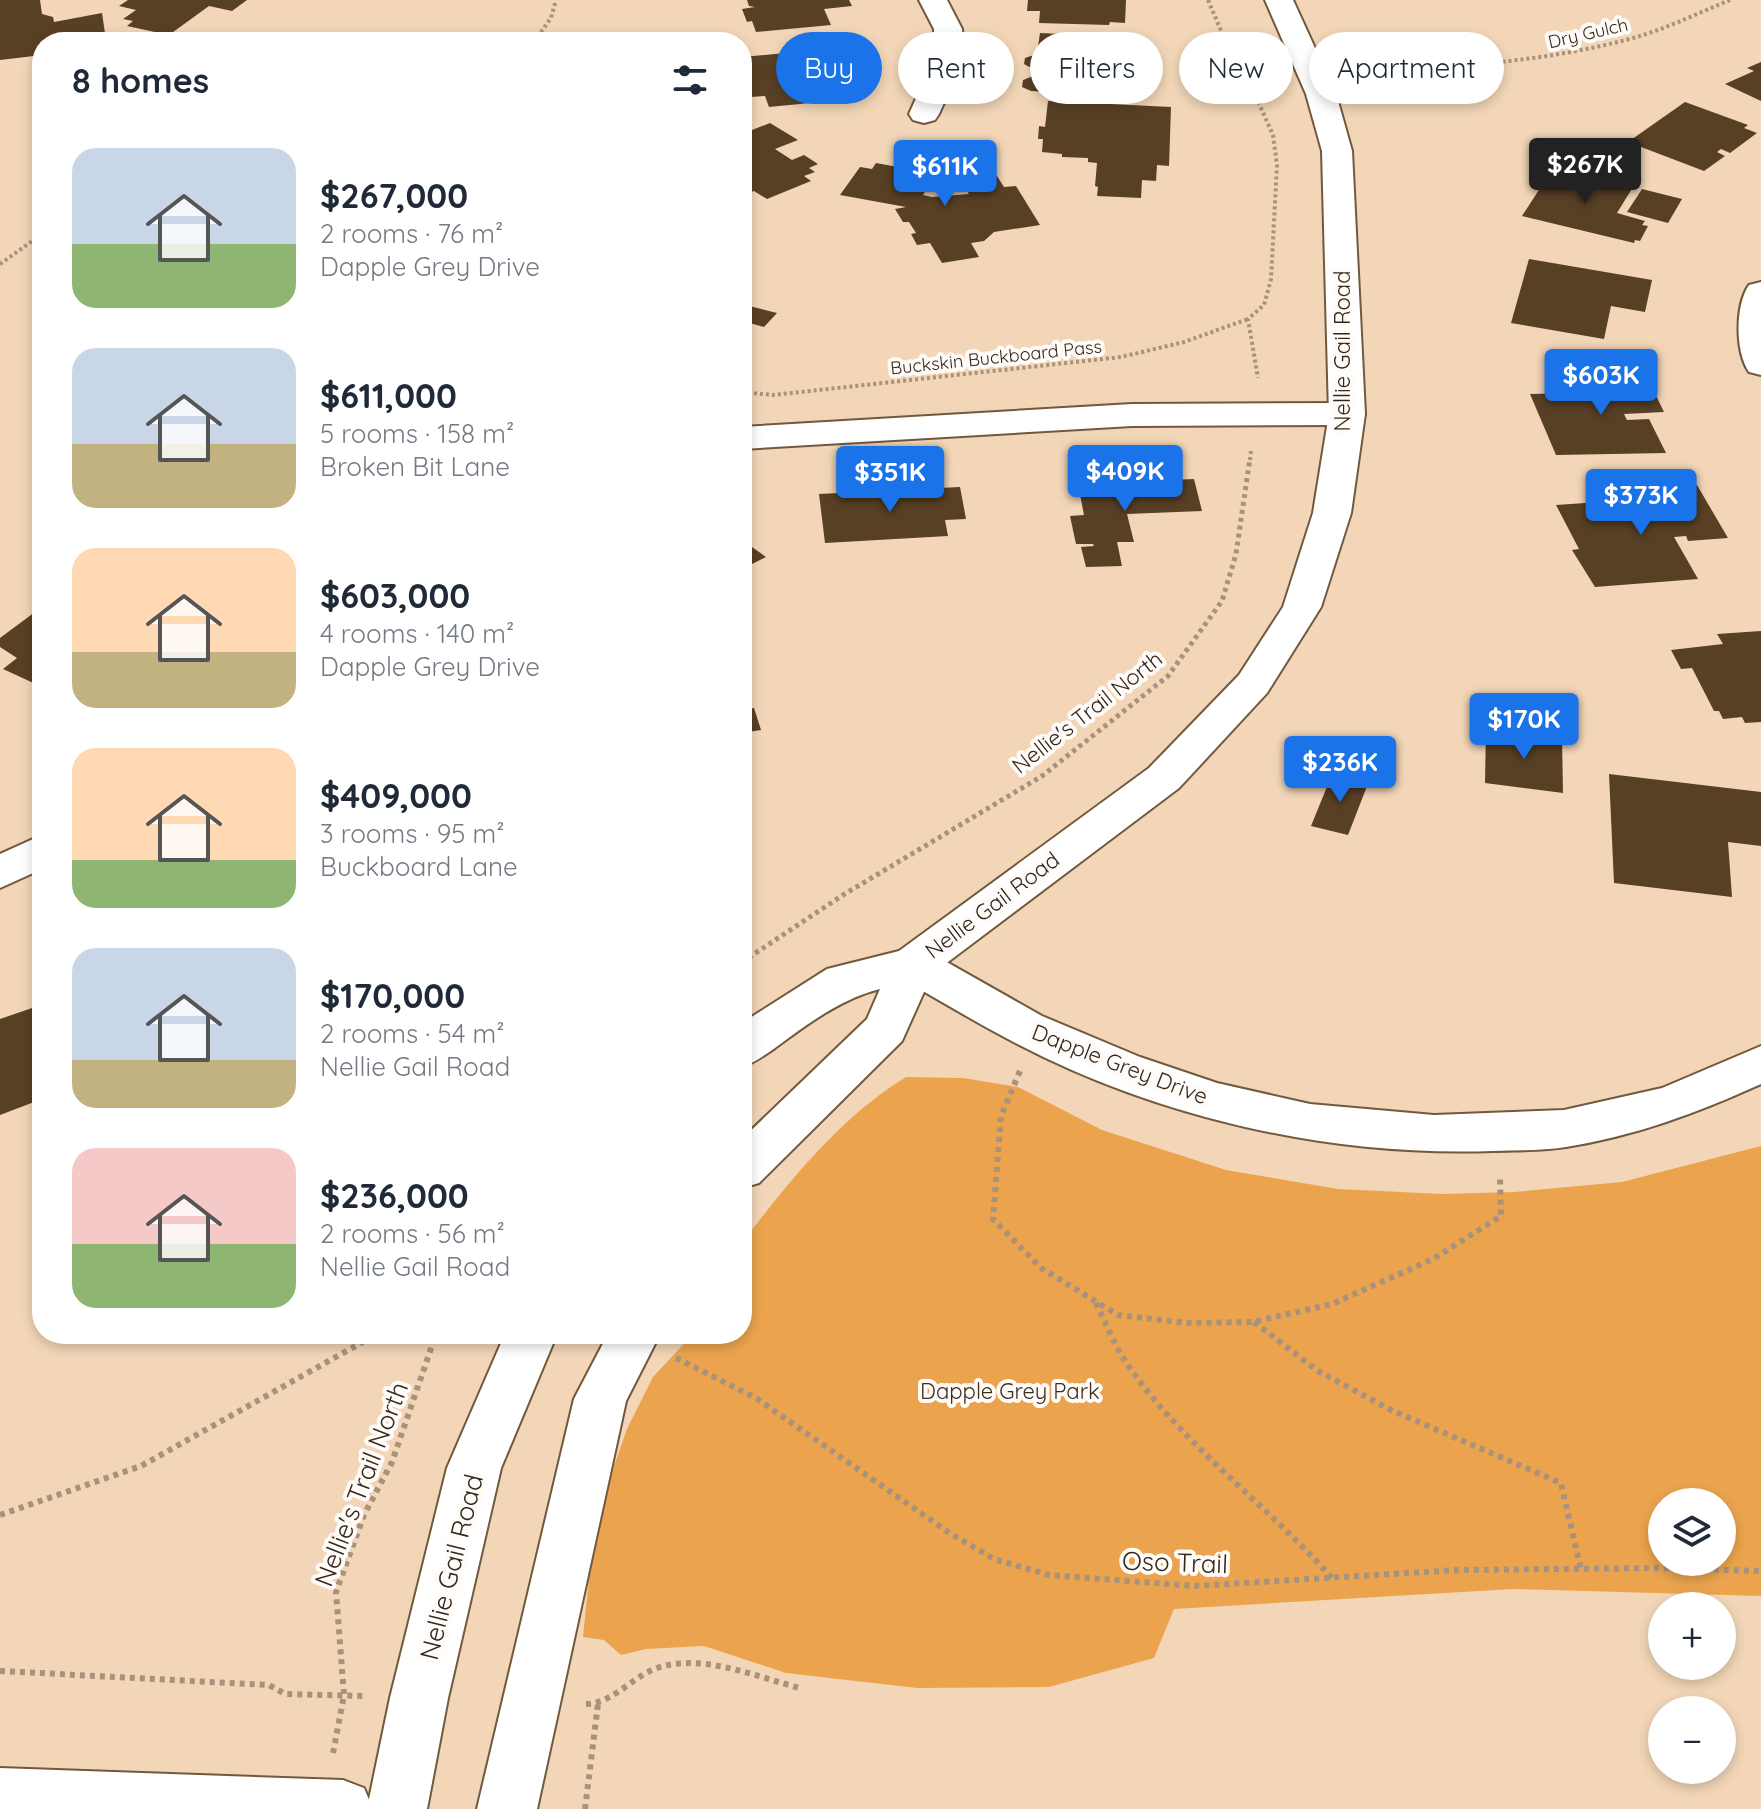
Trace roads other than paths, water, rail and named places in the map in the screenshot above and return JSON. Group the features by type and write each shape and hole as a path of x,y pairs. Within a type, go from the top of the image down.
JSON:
{"street":[{"path":"924,114 949,58 948,29 933,0"},
{"name":"Nellie Gail Road","path":"752,1040 843,981 913,964 1164,778 1253,684 1302,607 1332,513 1347,414 1337,151 1321,94 1279,0"},
{"path":"1761,292 1756,329 1761,365"},
{"path":"752,437 1132,415 1347,414"},
{"path":"0,873 32,855"},
{"name":"Nellie Gail Road","path":"752,1159 886,1029 913,964"},
{"name":"Dapple Grey Drive","path":"913,964 1042,1035 1123,1070 1215,1101 1310,1123 1434,1134 1564,1129 1671,1104 1761,1064"},
{"name":"Nellie Gail Road","path":"397,1809 419,1698 474,1468 527,1344"},
{"path":"507,1809 600,1399 647,1344"},
{"path":"0,1797 343,1809"}],"park label":[{"name":"Dapple Grey Park","path":"1010,1391"}]}
